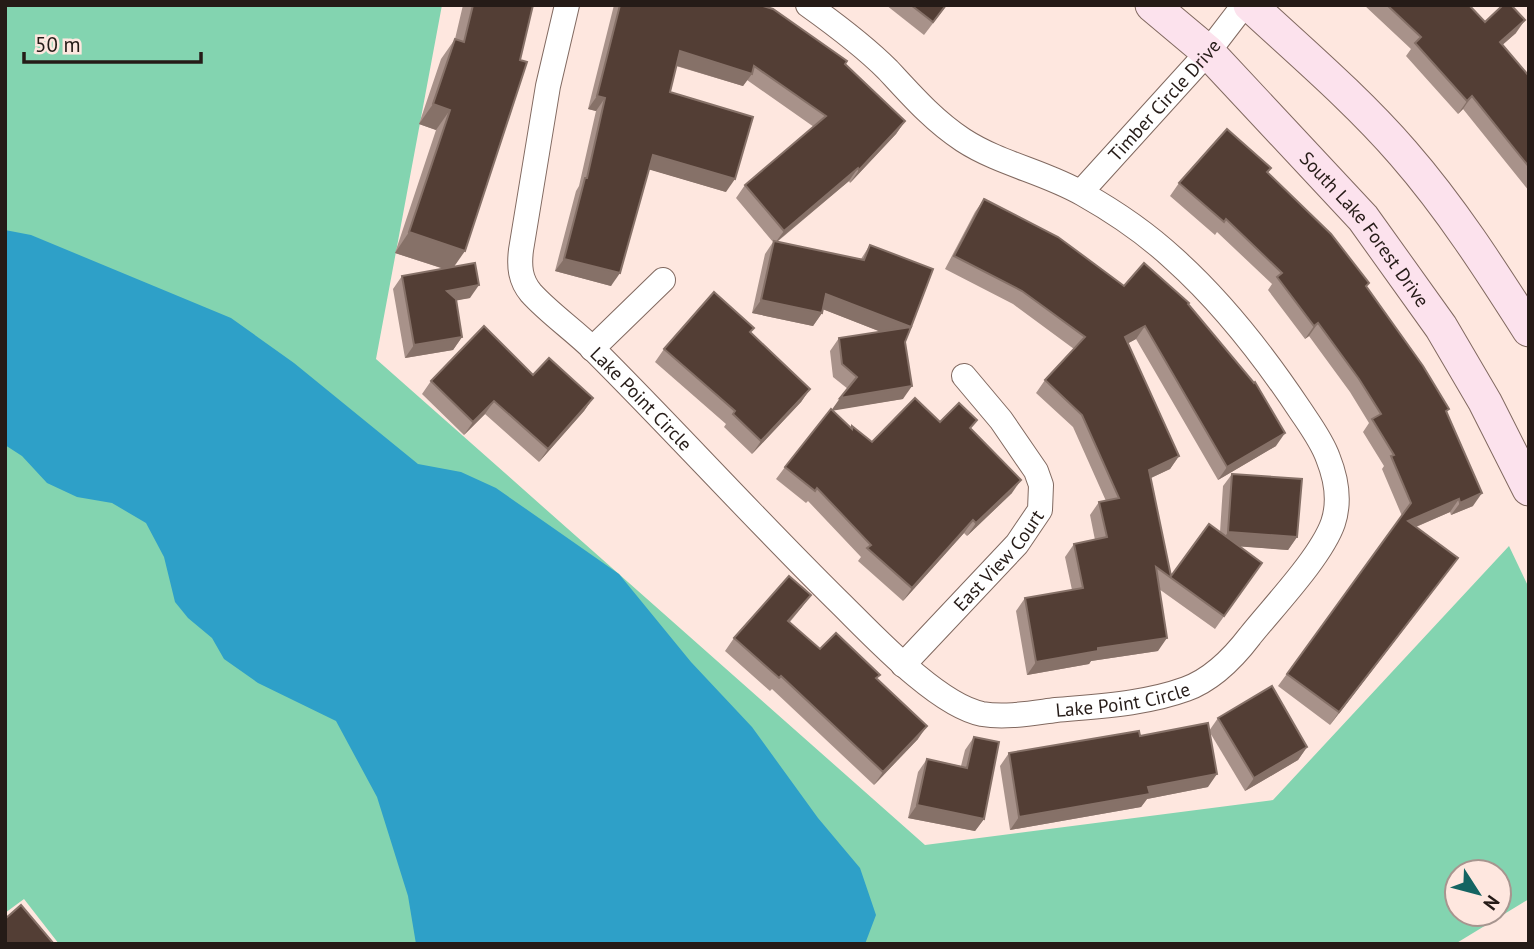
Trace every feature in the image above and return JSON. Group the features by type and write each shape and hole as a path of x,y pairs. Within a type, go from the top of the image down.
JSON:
{"main road":[{"name":"South Lake Forest Drive","path":"1152,5 1208,52 1363,218 1441,327 1485,402 1529,489"},
{"path":"1250,5 1402,152 1484,259 1529,330"}],"street":[{"name":"Lake Point Circle","path":"566,5 548,86 519,265 522,280 531,292 592,348 759,523 903,665 940,693 968,709 1006,716 1130,703 1186,689 1216,671 1243,645 1310,560 1334,520 1337,501 1334,475 1326,453 1274,371 1219,303 1175,260 1139,230 1081,192 985,153 960,138 933,117 845,32 808,5"},
{"name":"Timber Circle Drive","path":"1081,192 1208,52 1244,5"},
{"path":"592,348 663,280"},
{"name":"East View Court","path":"903,665 1017,544 1040,510 1042,497 1036,471 1001,419 964,376"}],"green space":[{"path":"5,5 442,5 376,359 925,845 1273,800 1509,546 1529,588 1529,899 1513,909 1513,858 1443,858 1443,928 1481,928 1455,944 59,944 24,899 5,913"}],"water":[{"path":"5,230 31,235 231,318 294,363 418,464 461,472 496,488 619,574 691,662 752,727 818,818 860,868 876,915 865,944 416,944 408,896 377,797 336,721 258,683 224,659 212,638 188,618 175,602 164,557 146,523 112,503 77,497 47,483 22,456 5,445"}],"building":[{"path":"473,5 533,5 520,60 527,62 465,251 409,232 450,110 433,104 455,39 464,42"},
{"path":"620,5 760,5 773,9 847,61 845,64 905,121 859,170 858,168 784,231 745,185 826,116 754,66 752,74 680,51 670,92 753,117 735,179 653,155 620,273 564,259 587,178 605,98 597,96"},
{"path":"911,5 946,5 933,22"},
{"path":"1387,5 1469,5 1485,22 1503,5 1511,5 1525,20 1500,42 1529,76 1529,167 1472,96 1467,101 1415,43 1421,37"},
{"path":"1227,129 1271,168 1267,172 1331,234 1369,283 1366,286 1423,366 1449,409 1446,411 1482,493 1460,503 1459,499 1408,521 1458,558 1339,712 1287,674 1411,503 1391,456 1394,455 1372,419 1381,414 1359,379 1318,323 1314,326 1277,277 1282,273 1226,219 1224,222 1179,183"},
{"path":"984,199 1058,237 1124,286 1144,263 1189,303 1255,382 1285,433 1227,467 1145,326 1125,337 1179,456 1149,470 1171,576 1209,524 1262,563 1224,616 1156,567 1167,638 1098,648 1098,651 1036,662 1025,598 1083,588 1074,544 1107,537 1099,502 1119,498 1082,415 1045,380 1085,337 1022,291 954,256"},
{"path":"774,241 864,260 870,245 933,269 911,327 826,294 822,313 761,300"},
{"path":"475,263 479,285 447,291 456,299 462,337 414,345 402,276"},
{"path":"714,292 754,328 750,332 810,389 761,441 733,414 735,411 664,349"},
{"path":"484,326 533,375 549,358 593,398 548,449 494,401 473,422 431,381"},
{"path":"911,327 905,342 912,386 840,398 857,377 842,364 839,338"},
{"path":"915,398 940,422 959,403 977,420 970,428 1021,480 976,523 973,520 912,588 867,548 871,545 817,488 815,491 785,467 831,409 852,429 852,426 872,442"},
{"path":"1232,474 1302,479 1297,537 1228,532"},
{"path":"789,576 811,595 788,621 820,649 836,633 880,675 876,678 927,726 883,772 781,676 779,678 734,638"},
{"path":"1272,686 1307,747 1254,778 1218,718"},
{"path":"1208,723 1217,774 1148,787 1150,794 1019,817 1009,753 1139,731 1140,736"},
{"path":"974,737 999,742 984,819 917,805 927,759 967,768"},
{"path":"21,905 54,944 5,944 5,919"}]}
